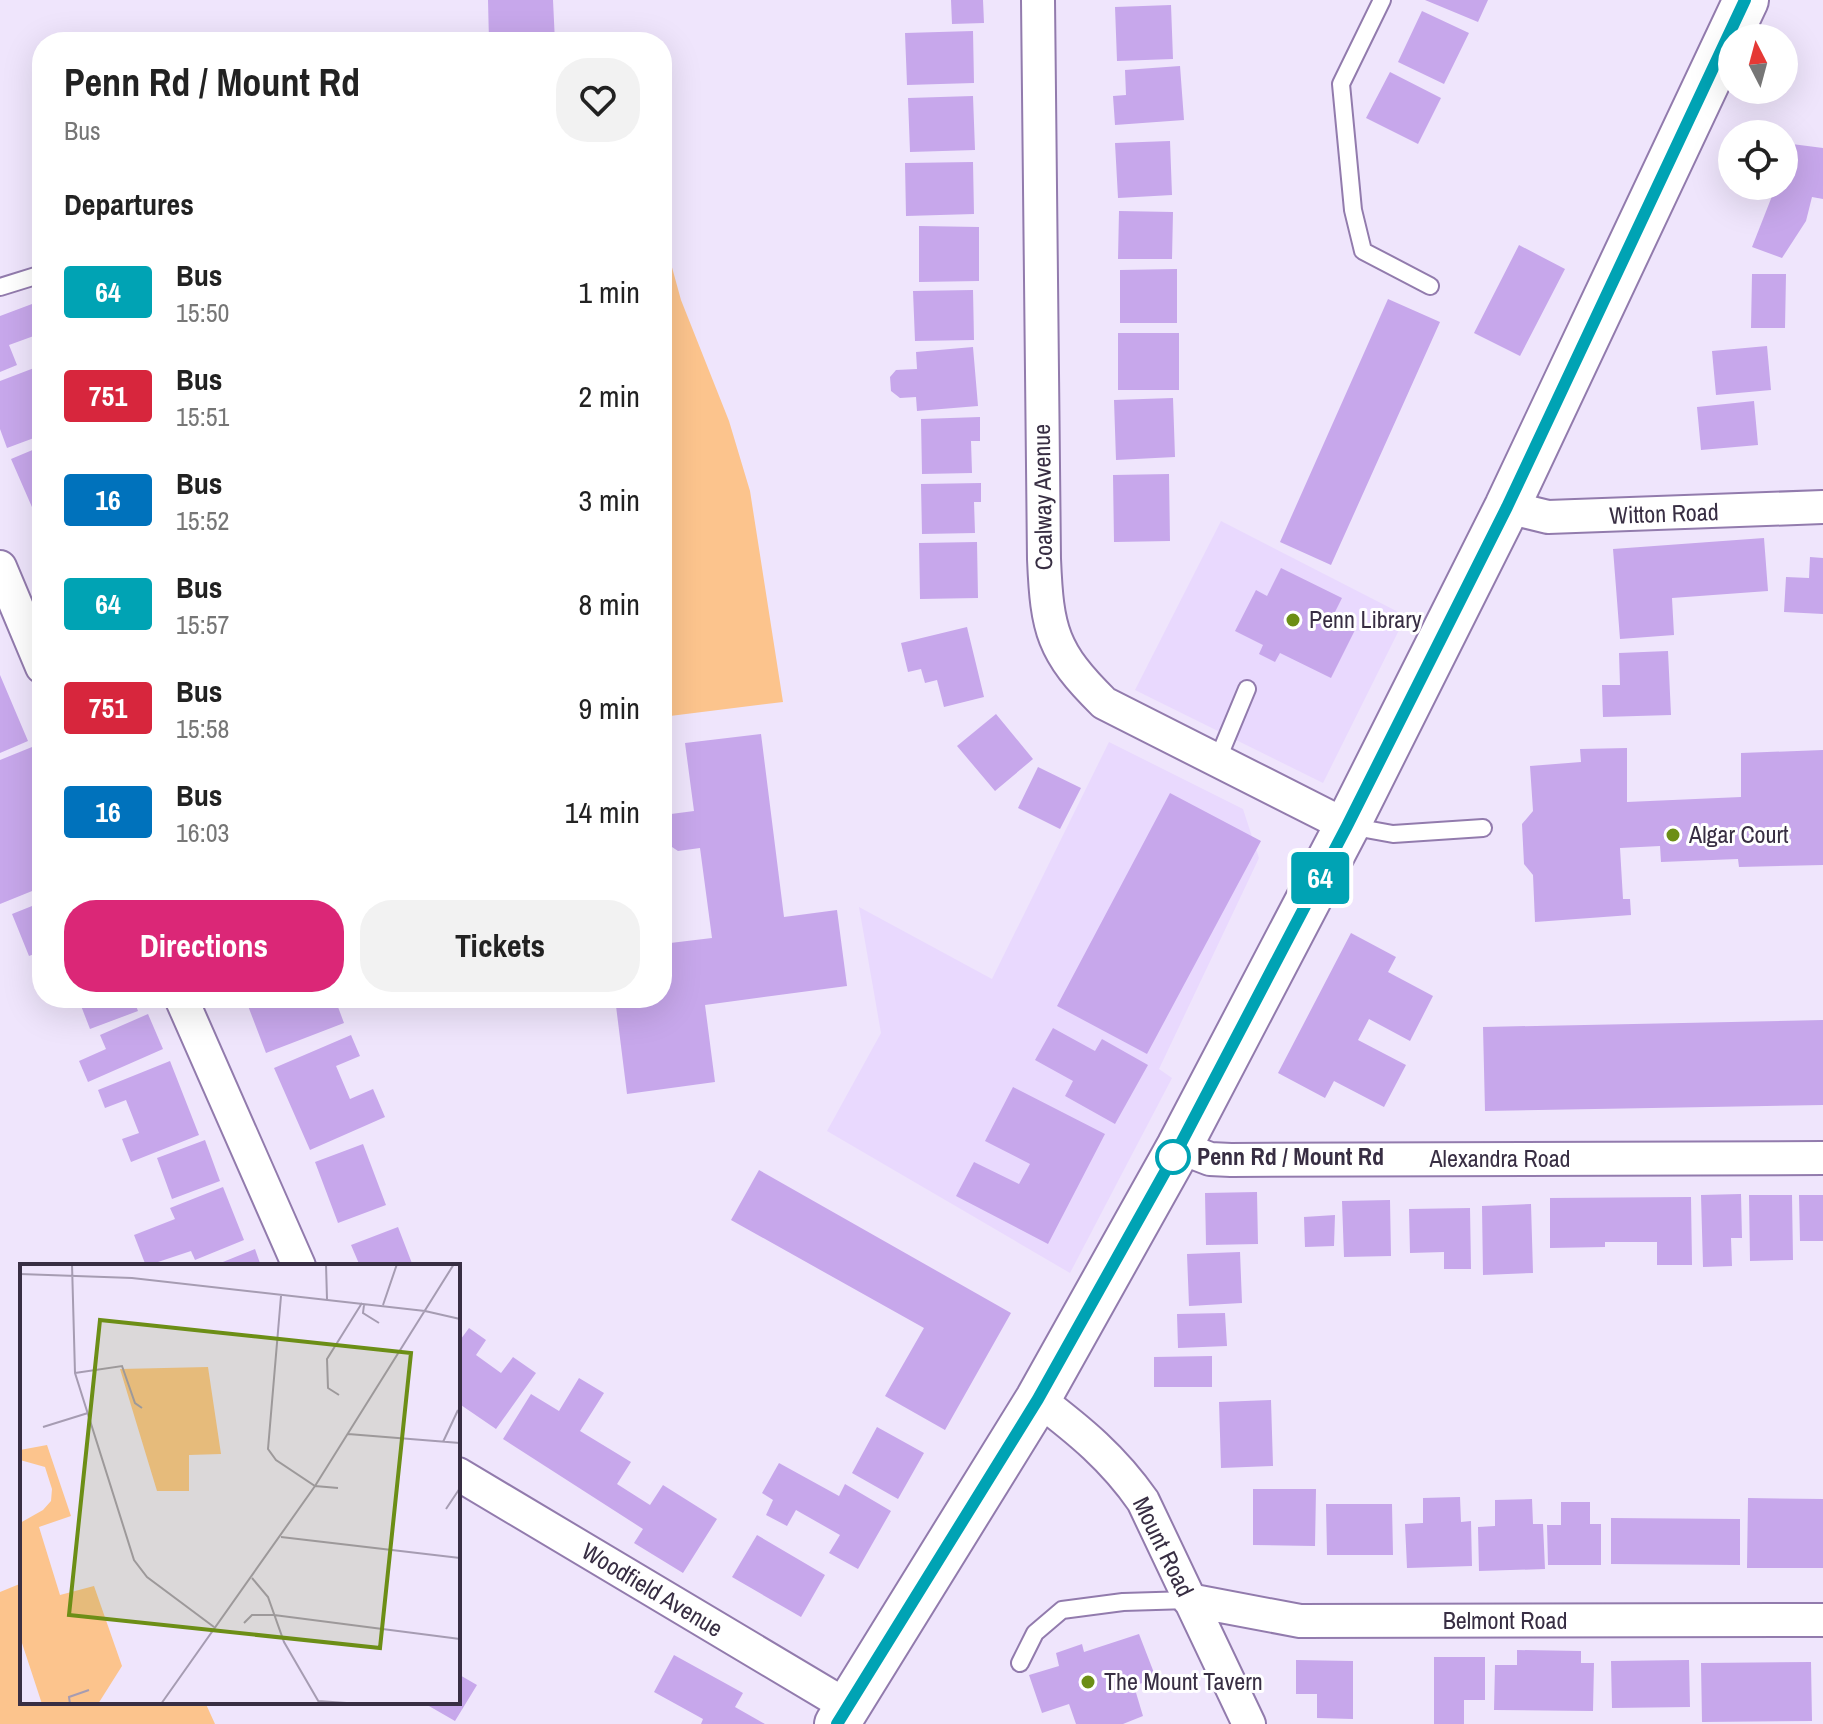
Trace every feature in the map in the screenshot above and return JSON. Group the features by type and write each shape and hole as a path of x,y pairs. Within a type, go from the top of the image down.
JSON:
{"highway":[{"path":"842,1715 1038,1399 1179,1147 1347,826 1507,507 1746,0"}],"street":[{"name":"Coalway Avenue","path":"1038,0 1044,559 1048,619 1055,643 1064,660 1104,703 1347,826"},
{"name":"Witton Road","path":"1507,507 1548,517 1823,507"},
{"path":"0,567 32,643"},
{"path":"185,1008 298,1264"},
{"name":"Alexandra Road","path":"1179,1147 1210,1159 1231,1160 1823,1158"},
{"name":"Mount Road","path":"1038,1399 1085,1435 1122,1470 1143,1501 1249,1724"},
{"name":"Woodfield Avenue","path":"460,1475 842,1715"},
{"name":"Belmont Road","path":"1189,1600 1300,1621 1823,1620"}],"lane":[{"path":"1382,0 1341,84 1353,210 1363,251 1430,286"},
{"path":"0,287 32,277"},
{"path":"1217,761 1247,689"},
{"path":"1347,826 1393,834 1483,828"},
{"path":"1020,1663 1035,1633 1062,1610 1123,1602 1189,1600"}],"shaded area":[{"path":"672,267 681,300 729,421 750,491 783,702 672,716"},
{"path":"1221,521 1406,616 1323,783 1135,690"},
{"path":"1109,742 1243,809 1259,858 1159,1069 1172,1078 1070,1273 827,1131 881,1033 859,907 992,979"},
{"path":"20,1584 20,1704 206,1704 215,1724 0,1724 0,1592"}],"building":[{"path":"488,0 553,0 555,32 489,32"},
{"path":"951,0 983,0 984,23 952,24"},
{"path":"1425,0 1488,0 1478,22"},
{"path":"1171,5 1173,59 1117,61 1115,7"},
{"path":"1422,11 1469,33 1444,84 1398,62"},
{"path":"973,31 974,83 907,85 905,33"},
{"path":"1180,66 1184,120 1115,125 1113,96 1126,95 1125,70"},
{"path":"1390,72 1441,98 1418,144 1366,118"},
{"path":"973,96 975,150 910,152 908,98"},
{"path":"1170,141 1172,195 1118,198 1115,143"},
{"path":"1798,145 1823,148 1823,199 1812,197 1806,221 1782,258 1752,247 1770,200 1798,200"},
{"path":"973,162 974,214 906,216 905,163"},
{"path":"1119,211 1173,212 1172,259 1118,259"},
{"path":"919,226 979,227 979,281 919,282"},
{"path":"1519,245 1565,269 1520,356 1474,333"},
{"path":"1177,269 1177,323 1120,323 1120,270"},
{"path":"1752,274 1786,274 1785,328 1751,328"},
{"path":"973,290 974,340 915,341 913,291"},
{"path":"1388,299 1440,322 1331,565 1280,542"},
{"path":"32,304 32,337 9,345 17,365 0,372 0,316"},
{"path":"1118,333 1179,333 1179,390 1118,390"},
{"path":"1767,346 1771,390 1716,395 1712,351"},
{"path":"973,347 978,406 917,411 916,397 900,398 891,391 890,377 896,370 917,369 916,352"},
{"path":"32,369 32,439 7,448 0,429 0,381"},
{"path":"1173,398 1175,457 1116,460 1114,400"},
{"path":"1754,401 1758,445 1701,450 1697,407"},
{"path":"980,417 980,441 971,441 972,473 922,474 921,419"},
{"path":"32,450 32,507 11,459"},
{"path":"1169,474 1170,541 1114,542 1113,475"},
{"path":"981,483 981,502 974,502 975,533 922,534 921,484"},
{"path":"1764,538 1768,591 1672,598 1674,635 1620,639 1613,549"},
{"path":"977,542 978,598 920,599 919,543"},
{"path":"1810,557 1823,558 1823,614 1784,612 1786,577 1809,578"},
{"name":"Penn Library","path":"1281,568 1342,598 1334,614 1357,626 1331,678 1280,653 1275,662 1259,654 1263,645 1235,631 1256,590 1267,596"},
{"path":"967,627 984,697 944,707 937,680 925,683 921,669 908,672 901,643"},
{"path":"1668,651 1671,715 1603,717 1602,685 1620,685 1619,653"},
{"path":"0,675 28,741 0,753"},
{"path":"996,714 1033,759 995,791 957,746"},
{"path":"761,734 784,917 837,910 847,986 705,1005 715,1082 627,1094 616,1008 672,1008 672,943 712,938 700,848 678,851 672,847 672,814 694,811 685,743"},
{"path":"32,747 32,891 0,904 0,760"},
{"name":"Algar Court","path":"1627,748 1627,802 1741,797 1741,753 1823,750 1823,865 1739,867 1738,859 1661,862 1660,846 1620,848 1623,899 1630,899 1631,915 1535,922 1533,875 1524,864 1522,824 1533,811 1530,766 1581,762 1580,749"},
{"path":"1038,767 1081,788 1060,829 1018,808"},
{"path":"1170,793 1261,841 1147,1054 1057,1006"},
{"path":"32,906 32,955 29,956 12,914"},
{"path":"1351,933 1396,957 1388,972 1433,996 1410,1041 1369,1019 1358,1040 1406,1065 1384,1107 1334,1081 1325,1098 1278,1073"},
{"path":"82,1008 137,1008 138,1011 90,1029"},
{"path":"249,1008 338,1008 344,1023 266,1053"},
{"path":"148,1014 163,1049 88,1082 79,1061 106,1049 100,1035"},
{"path":"1823,1020 1823,1105 1485,1111 1483,1027"},
{"path":"1053,1028 1095,1051 1102,1039 1148,1065 1115,1124 1065,1096 1073,1081 1035,1060"},
{"path":"351,1035 360,1056 336,1066 350,1099 373,1089 385,1117 310,1150 274,1068"},
{"path":"170,1061 199,1135 131,1162 122,1139 139,1133 126,1100 105,1108 98,1090"},
{"path":"1013,1087 1105,1134 1048,1244 956,1196 974,1162 1019,1184 1030,1164 985,1141"},
{"path":"205,1140 220,1181 172,1199 157,1158"},
{"path":"363,1144 386,1205 338,1223 315,1162"},
{"path":"759,1170 1011,1313 945,1430 885,1396 924,1328 731,1220"},
{"path":"223,1187 244,1240 195,1260 191,1251 145,1264 134,1235 175,1219 170,1208"},
{"path":"1257,1192 1258,1244 1206,1245 1205,1193"},
{"path":"1741,1194 1742,1238 1731,1238 1732,1266 1703,1267 1701,1195"},
{"path":"1749,1195 1792,1195 1793,1260 1750,1261"},
{"path":"1799,1195 1823,1195 1823,1241 1800,1241"},
{"path":"1691,1197 1692,1265 1657,1265 1657,1242 1605,1242 1605,1247 1550,1248 1550,1198"},
{"path":"1390,1200 1391,1256 1344,1257 1342,1201"},
{"path":"1531,1204 1533,1273 1483,1275 1482,1206"},
{"path":"1470,1208 1471,1269 1444,1269 1444,1252 1410,1253 1409,1209"},
{"path":"1335,1215 1334,1246 1305,1247 1304,1217"},
{"path":"398,1227 412,1264 359,1264 351,1245"},
{"path":"255,1249 260,1264 218,1264"},
{"path":"1240,1252 1242,1303 1189,1306 1187,1254"},
{"path":"1225,1313 1227,1346 1178,1348 1177,1314"},
{"path":"469,1328 486,1340 476,1355 501,1373 513,1357 536,1373 496,1429 460,1404 460,1340"},
{"path":"1212,1356 1212,1387 1154,1387 1154,1357"},
{"path":"579,1378 604,1393 580,1431 631,1462 617,1484 650,1505 663,1485 717,1519 683,1573 634,1543 643,1529 503,1439 531,1394 559,1411"},
{"path":"1271,1400 1273,1466 1221,1468 1219,1402"},
{"path":"877,1427 924,1453 898,1499 852,1473"},
{"path":"779,1463 839,1496 845,1484 891,1511 858,1569 829,1553 840,1535 796,1510 787,1526 766,1515 773,1500 762,1493"},
{"path":"1253,1489 1316,1489 1315,1546 1253,1545"},
{"path":"1460,1497 1461,1522 1471,1521 1472,1566 1407,1568 1405,1524 1423,1523 1423,1498"},
{"path":"1748,1498 1823,1499 1823,1568 1747,1568"},
{"path":"1532,1499 1533,1524 1543,1524 1545,1569 1479,1571 1478,1527 1495,1526 1495,1500"},
{"path":"1561,1502 1590,1502 1590,1524 1601,1524 1601,1565 1548,1565 1547,1525 1561,1525"},
{"path":"1326,1504 1392,1504 1393,1555 1327,1555"},
{"path":"1611,1518 1740,1519 1740,1565 1611,1564"},
{"path":"757,1535 825,1575 801,1617 732,1577"},
{"name":"The Mount Tavern","path":"1139,1634 1156,1678 1134,1686 1143,1716 1123,1724 1076,1724 1069,1704 1042,1713 1029,1675 1059,1666 1056,1653 1082,1644 1084,1652"},
{"path":"1517,1650 1581,1651 1581,1663 1594,1663 1593,1711 1494,1710 1495,1665 1517,1665"},
{"path":"674,1655 743,1693 735,1707 765,1724 701,1724 703,1719 654,1692"},
{"path":"1434,1657 1485,1657 1485,1700 1464,1700 1464,1724 1434,1724"},
{"path":"1296,1660 1353,1661 1353,1719 1317,1718 1317,1694 1296,1694"},
{"path":"1689,1660 1690,1707 1612,1708 1611,1661"},
{"path":"1811,1662 1812,1721 1702,1722 1701,1663"},
{"path":"460,1675 477,1685 455,1721 425,1704 460,1704"}],"bus line":[{"name":"64","path":"837,1724 1038,1399 1179,1147 1347,826 1507,507 1745,0"}],"place":[{"name":"Penn Library","path":"1293,620"},
{"name":"Algar Court","path":"1673,835"},
{"name":"Penn Rd / Mount Rd","path":"1173,1157"},
{"name":"The Mount Tavern","path":"1088,1682"}]}
